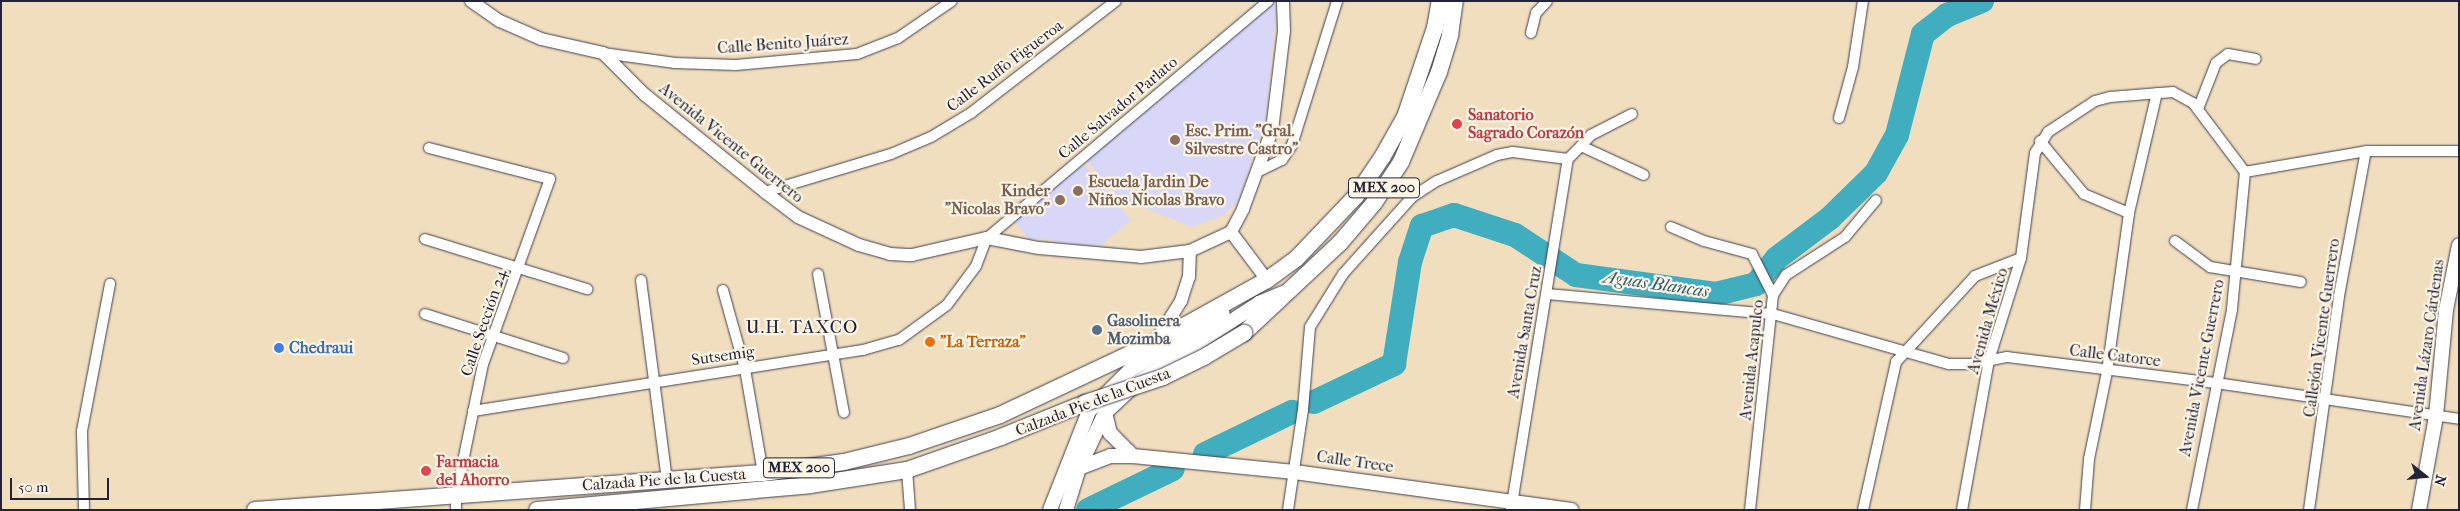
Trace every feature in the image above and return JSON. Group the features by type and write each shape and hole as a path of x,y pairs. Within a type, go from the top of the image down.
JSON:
{"main road":[{"name":"Calzada Pie de la Cuesta","path":"255,510 456,503 667,480 762,474 844,462 909,446 1000,415 1070,384 1155,342 1267,280 1296,259 1356,196 1383,156 1408,109 1435,28 1440,1"},
{"name":"Calzada Pie de la Cuesta","path":"537,510 810,485 907,470 1001,437 1082,404 1163,377 1204,358 1244,332 1293,289 1346,237 1374,203 1401,162 1439,72 1450,35 1454,1"},
{"name":"Avenida Lázaro Cárdenas","path":"2419,510 2436,416 2446,310 2459,245"},
{"path":"1050,510 1066,463 1089,411 1129,371 1252,296 1267,280"},
{"path":"1066,510 1079,468 1105,413 1138,382 1259,304 1293,289"},
{"path":"1070,384 1082,404"},
{"path":"1105,413 1110,433 1133,456"},
{"name":"Calle Trece","path":"1079,468 1110,456 1133,456 1294,472 1512,505 1571,510"}],"street":[{"path":"471,1 500,21 541,39 603,53"},
{"name":"Calle Benito Juárez","path":"603,53 675,63 736,64 857,54 898,38 931,18 952,1"},
{"name":"Calle Ruffo Figueroa","path":"764,192 891,154 931,137 972,113 1116,1"},
{"name":"Calle Salvador Parlato","path":"987,238 1268,1"},
{"path":"1267,280 1231,232 1257,172 1272,130 1283,41 1282,1"},
{"path":"1257,172 1282,160 1292,145 1337,1"},
{"path":"1531,33 1536,14 1547,1"},
{"path":"1839,118 1853,68 1863,1"},
{"name":"Avenida Vicente Guerrero","path":"603,53 644,94 764,192 798,217 858,245 890,254 912,254 987,238 1039,248 1141,257 1190,251 1231,232"},
{"path":"2198,109 2216,63 2228,54 2256,59"},
{"path":"2085,510 2089,459 2108,372 2129,213 2157,93"},
{"path":"2129,213 2084,194 2040,141 2048,132 2095,101 2157,93 2185,96 2198,109 2245,172 2366,151 2459,151"},
{"path":"1288,510 1310,327 1319,308 1349,267 1412,197 1437,181 1497,155 1513,152 1568,159 1591,134 1632,114"},
{"name":"Avenida México","path":"1962,510 1990,360 2022,258 2035,153 2040,141"},
{"path":"1581,146 1644,175"},
{"name":"Calle Sección 24","path":"429,148 550,179 496,336 483,364 456,503"},
{"name":"Callejón Vicente Guerrero","path":"2309,510 2327,402 2339,296 2366,151"},
{"name":"Avenida Santa Cruz","path":"1512,505 1568,159"},
{"name":"Avenida Vicente Guerrero","path":"2192,510 2237,273 2245,172"},
{"name":"Avenida Acapulco","path":"1750,510 1774,314 1773,294 1786,275 1845,237 1876,200"},
{"path":"1671,227 1704,241 1752,254 1773,294"},
{"name":"Sutsemig","path":"473,411 653,381 745,369 863,350 899,340 948,305 964,286 976,266 987,238"},
{"path":"425,239 587,289"},
{"path":"2175,241 2210,267 2237,273 2302,282"},
{"path":"1155,342 1181,301 1189,277 1190,251"},
{"path":"1863,510 1896,362 1975,276 2022,258"},
{"path":"818,274 844,414"},
{"path":"641,280 667,480"},
{"path":"84,510 82,431 110,284"},
{"path":"723,290 745,369 762,474"},
{"name":"Calle Catorce","path":"1547,294 1774,314 1949,364 2007,357 2108,372 2216,383 2327,402 2459,419"},
{"path":"425,314 564,358"},
{"path":"907,470 910,510"}],"shaded area":[{"path":"1277,1 1266,118 1238,202 1222,216 1192,227 1119,198 1086,160"},
{"name":"Escuela Jardin De Niños Nicolas Bravo","path":"1083,162 1131,220 1097,249 1044,239 1030,240 1013,220"}],"waterway":[{"name":"Aguas Blancas","path":"1314,402 1394,364 1410,262 1422,226 1454,215 1515,235 1576,275 1716,294 1756,284 1777,258 1830,218 1876,173 1897,135 1923,34 1947,15 1982,1"},
{"name":"Aguas Blancas","path":"1205,454 1292,412"},
{"name":"Aguas Blancas","path":"1088,510 1173,469"}],"place":[{"name":"Sanatorio Sagrado Corazón","path":"1457,124"},
{"name":"Esc. Prim. \"Gral. Silvestre Castro\"","path":"1175,140"},
{"name":"Escuela Jardin De Niños Nicolas Bravo","path":"1078,191"},
{"name":"Kinder \"Nicolas Bravo\"","path":"1060,200"},
{"name":"Gasolinera Mozimba","path":"1097,330"},
{"name":"\"La Terraza\"","path":"930,342"},
{"name":"Chedraui","path":"279,348"},
{"name":"Farmacia del Ahorro","path":"426,471"}],"district":[{"name":"U.H. TAXCO","path":"802,328"}]}
